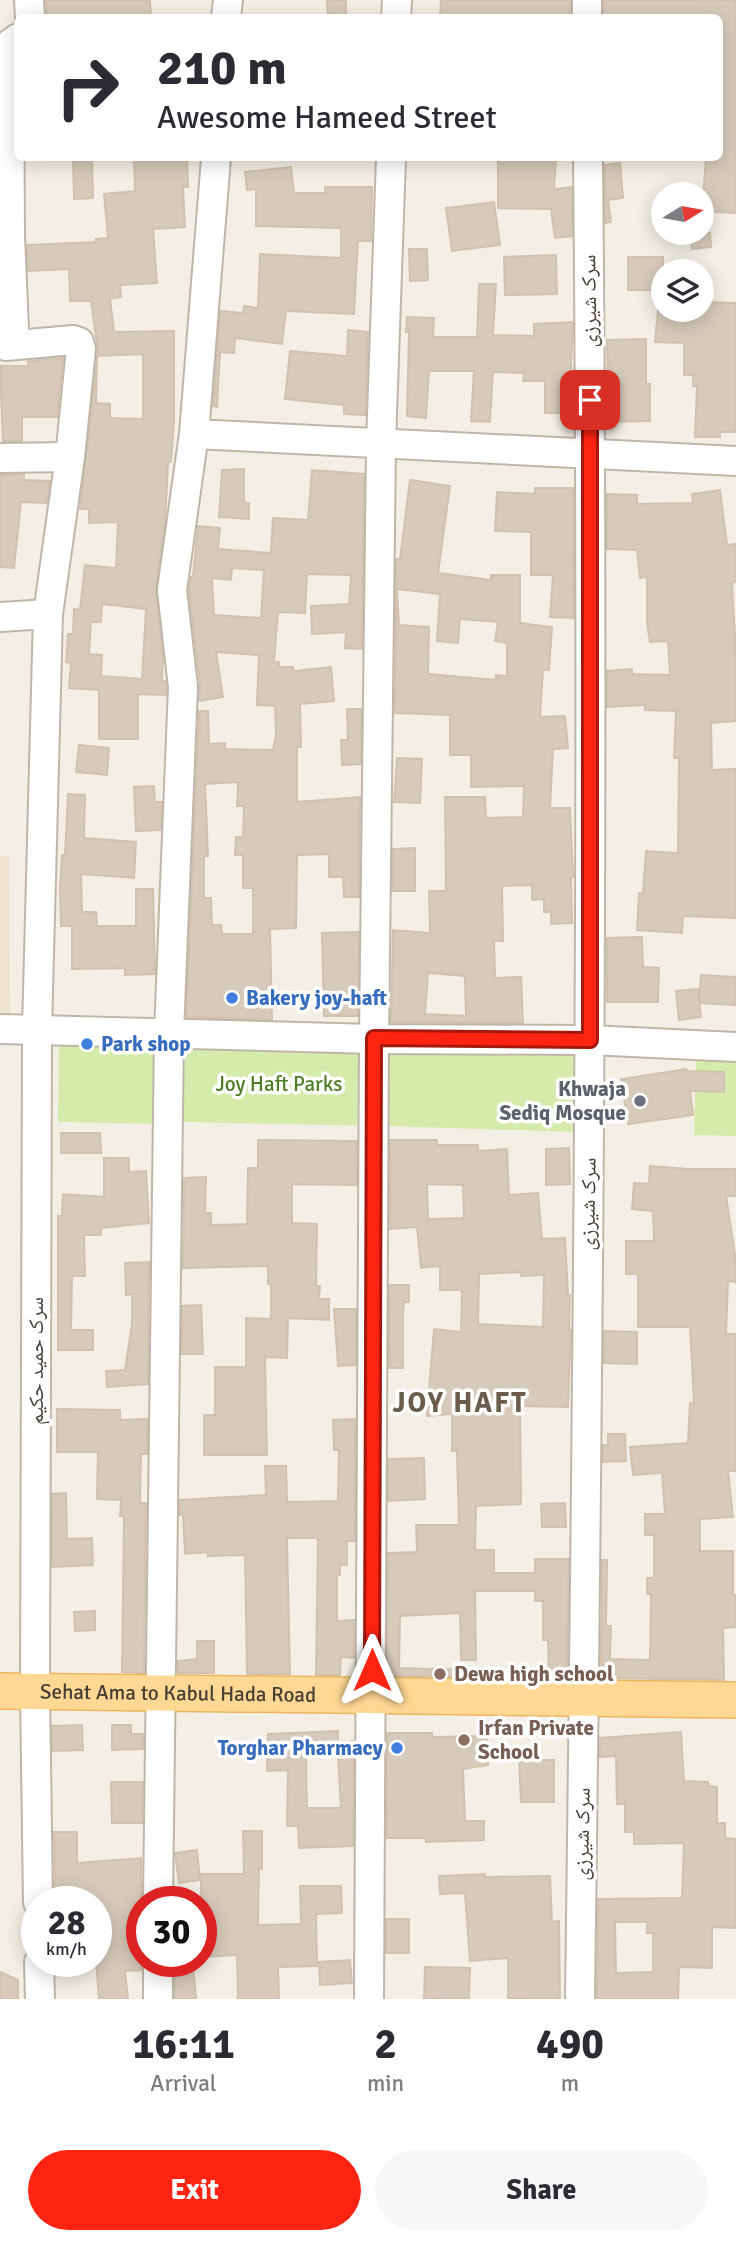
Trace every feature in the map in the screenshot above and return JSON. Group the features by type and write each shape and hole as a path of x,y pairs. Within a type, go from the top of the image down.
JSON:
{"main road":[{"name":"Sehat Ama to Kabul Hada Road","path":"0,1691 736,1700"}],"street":[{"path":"3,346 14,330 10,235 9,41"},
{"path":"158,1886 169,1033 183,687 172,590 194,434 216,161"},
{"path":"369,1999 374,1038 381,444 391,161"},
{"name":"سرک شیرزی","path":"580,1999 590,1040 591,454 588,161"},
{"name":"سرک حمید حکیم","path":"3,346 73,340 79,342 81,349 70,457 48,614 37,1030 35,1692 38,1886"},
{"path":"194,434 736,461"},
{"path":"0,458 70,457"},
{"path":"0,617 48,614"},
{"path":"0,1030 590,1040 736,1047"},
{"path":"39,1977 40,1999"},
{"path":"158,1977 158,1999"}],"shaded area":[{"path":"0,856 9,856 10,1015 0,1015"}],"green space":[{"name":"Joy Haft Parks","path":"59,1040 165,1042 164,1124 58,1122"},
{"name":"Joy Haft Parks","path":"185,1043 374,1047 372,1126 183,1122"},
{"name":"Joy Haft Parks","path":"388,1047 580,1053 577,1132 386,1126"},
{"path":"696,1056 736,1057 736,1136 694,1135"}],"building":[{"path":"46,0 150,0 151,14 47,14"},
{"path":"327,0 346,0 346,14 328,14"},
{"path":"441,0 570,0 570,14 440,14"},
{"path":"604,0 736,0 736,213 714,212 714,182 704,182 706,161 723,161 723,14 604,14"},
{"path":"73,161 92,161 93,198 74,199"},
{"path":"134,161 187,161 188,187 183,187 185,227 153,229 157,283 120,285 121,297 110,299 114,332 174,331 174,420 156,588 163,658 162,681 166,681 166,695 138,694 138,739 99,739 99,690 69,688 71,663 66,662 68,634 73,634 74,609 80,610 85,565 116,568 118,522 89,523 89,509 80,509 97,361 96,403 110,404 110,418 143,419 143,354 97,356 91,301 70,301 69,269 28,271 27,245 96,242 96,239 108,238 104,194 135,191","holes":["102,604 146,609 142,679 101,676 102,655 89,654 91,622 101,622"]},
{"path":"498,161 556,161 554,189 572,187 572,236 555,238 551,209 498,208"},
{"path":"620,163 623,198 608,200 611,222 605,223 605,165"},
{"path":"291,167 294,193 325,193 325,187 372,187 371,241 358,241 354,314 286,311 282,344 235,338 234,353 220,352 217,407 213,406 220,311 243,313 244,306 258,308 260,254 341,258 341,228 256,226 256,189 247,190 245,172"},
{"path":"494,202 500,245 452,251 446,208"},
{"path":"692,245 711,245 711,247 692,249"},
{"path":"409,249 427,249 428,280 410,281"},
{"path":"556,255 557,294 505,295 504,257"},
{"path":"628,257 663,257 651,259 651,290 628,290"},
{"path":"479,284 496,284 493,335 534,336 534,324 573,322 570,388 573,388 573,413 545,413 545,381 523,381 524,373 493,372 490,422 471,421 474,371 429,371 426,418 407,416 407,317 434,318 433,337 477,337"},
{"path":"714,302 736,303 736,432 720,432 720,437 695,437 697,386 693,386 693,375 684,375 684,343 655,342 657,322 714,322"},
{"path":"348,330 368,332 365,415 344,414 344,405 285,399 290,351 347,356"},
{"path":"646,339 646,384 650,384 650,421 609,422 607,340"},
{"path":"63,358 57,417 22,417 22,441 3,441 0,366 28,366 28,361"},
{"path":"244,469 244,502 249,503 249,519 219,517 222,470"},
{"path":"312,470 364,474 362,649 345,648 346,632 312,634 311,606 349,604 351,575 307,574 305,613 278,612 274,662 279,662 279,667 293,667 294,671 331,667 334,701 300,704 301,747 297,747 297,802 360,797 359,897 344,897 343,877 329,877 329,854 297,855 296,928 270,929 272,1020 186,1017 199,711 208,711 209,744 225,743 225,749 273,750 276,735 275,706 257,705 259,655 216,652 223,697 199,701 200,685 189,590 193,577 198,526 220,528 218,549 271,553 273,518 308,520","holes":["232,568 264,570 261,618 214,615 212,578 231,580","238,782 237,806 244,806 243,837 236,837 235,855 243,855 243,888 253,888 253,934 222,934 221,925 212,925 211,898 204,898 204,856 208,856 205,784"]},
{"path":"24,474 24,480 50,481 47,503 21,502 14,568 0,567 0,475"},
{"path":"410,480 450,486 438,573 491,580 491,575 520,575 520,623 552,627 549,670 543,670 540,717 565,716 568,748 553,749 550,808 570,808 572,923 551,924 551,912 544,912 544,899 532,900 532,885 502,886 503,941 494,941 495,978 521,977 523,1023 391,1022 393,930 430,933 429,891 446,891 445,797 485,797 486,818 523,817 524,786 471,787 471,755 450,755 450,715 395,713 396,559 400,559","holes":["397,589 440,594 437,641 458,643 460,619 498,622 495,641 507,643 507,676 496,675 496,680 428,674 429,627 399,625","428,973 465,976 466,1016 425,1014"]},
{"path":"535,488 573,488 574,618 550,617 553,575 531,575 531,532 495,531 497,492 535,494"},
{"path":"720,490 727,545 736,544 736,582 732,583 736,721 711,723 712,770 736,769 736,918 683,916 682,933 637,930 639,893 643,894 646,851 678,853 679,758 674,758 676,711 645,710 645,705 607,707 607,671 632,669 632,674 670,675 668,641 650,642 647,623 647,577 640,578 637,550 607,549 607,494 637,495 637,504 693,503 692,494"},
{"path":"347,709 361,709 361,764 342,765 341,740 348,740"},
{"path":"79,745 109,748 107,775 76,772"},
{"path":"397,758 422,759 420,803 394,802"},
{"path":"154,786 155,802 162,802 161,830 136,831 134,787"},
{"path":"68,794 85,795 84,838 136,842 134,878 81,874 82,912 96,912 97,926 136,926 136,889 153,889 155,974 125,975 125,968 72,969 72,926 61,926 60,887 62,855 65,855"},
{"path":"415,848 415,891 392,891 393,849"},
{"path":"359,932 358,1016 324,1016 322,933"},
{"path":"642,937 643,967 659,968 658,1002 607,1002 607,938"},
{"path":"701,975 736,977 736,1005 699,1003"},
{"path":"698,989 701,1017 679,1020 676,991"},
{"path":"686,1069 724,1072 724,1092 690,1091 693,1115 628,1124 621,1079"},
{"path":"61,1133 100,1133 101,1153 61,1153"},
{"path":"258,1140 357,1141 357,1185 292,1184 292,1223 317,1224 316,1286 320,1286 319,1299 329,1299 329,1320 288,1318 287,1358 265,1357 267,1455 204,1455 204,1415 215,1415 215,1367 246,1367 246,1318 271,1319 271,1284 268,1284 268,1266 183,1268 184,1178 206,1177 205,1213 211,1213 211,1225 247,1224 248,1168 258,1168"},
{"path":"390,1140 437,1140 437,1145 478,1145 478,1151 507,1149 509,1195 538,1193 542,1239 565,1238 571,1330 568,1407 520,1406 521,1504 476,1506 475,1550 494,1550 494,1573 535,1573 535,1559 569,1559 567,1678 549,1678 548,1640 543,1640 543,1601 535,1601 535,1591 475,1591 476,1660 461,1660 460,1613 400,1616 399,1668 473,1670 473,1677 387,1676 388,1553 417,1552 416,1525 459,1525 457,1451 452,1451 452,1414 427,1416 434,1329 461,1332 462,1290 440,1290 440,1266 421,1268 417,1227 390,1229","holes":["427,1184 463,1185 464,1218 428,1219","521,1272 521,1276 544,1275 543,1327 478,1324 479,1274"]},
{"path":"569,1148 570,1184 546,1185 546,1149"},
{"path":"104,1158 129,1158 129,1172 146,1171 149,1223 101,1228 101,1235 84,1235 85,1276 72,1276 71,1330 93,1330 93,1350 58,1350 58,1216 62,1216 63,1194 104,1197"},
{"path":"650,1166 736,1169 736,1196 726,1196 736,1261 736,1282 728,1281 726,1334 736,1334 736,1471 728,1471 733,1517 700,1519 700,1551 733,1551 736,1627 723,1628 724,1680 601,1678 602,1560 607,1560 606,1626 611,1626 610,1659 650,1660 651,1594 647,1594 647,1578 654,1578 654,1535 645,1535 645,1514 665,1514 662,1473 633,1475 630,1447 688,1443 690,1403 694,1403 690,1327 638,1327 638,1274 626,1274 626,1241 654,1241 653,1211 632,1209 634,1183 649,1184"},
{"path":"149,1262 148,1384 107,1387 106,1371 125,1370 132,1324 132,1294 126,1295 125,1263"},
{"path":"389,1285 409,1285 409,1302 404,1302 403,1312 403,1368 389,1368"},
{"path":"201,1305 203,1354 182,1354 182,1306"},
{"path":"334,1309 356,1309 356,1365 338,1366"},
{"path":"604,1331 637,1332 637,1364 604,1363"},
{"path":"57,1409 120,1410 120,1420 147,1419 147,1454 141,1454 140,1503 146,1503 144,1673 122,1672 124,1516 120,1516 121,1500 97,1499 98,1452 57,1452"},
{"path":"355,1419 355,1541 347,1541 347,1565 340,1565 340,1575 337,1575 337,1621 354,1620 354,1658 341,1657 340,1675 316,1675 318,1538 287,1538 290,1674 247,1674 245,1555 208,1556 208,1552 185,1554 180,1500 266,1495 265,1466 286,1466 287,1502 338,1501 339,1450 334,1450 333,1420"},
{"path":"608,1434 625,1434 626,1461 603,1462 603,1445 608,1445"},
{"path":"424,1458 425,1499 388,1501 388,1459"},
{"path":"66,1493 67,1539 92,1538 93,1565 52,1567 52,1494"},
{"path":"565,1503 566,1527 542,1527 541,1504"},
{"path":"95,1611 95,1630 75,1631 74,1612"},
{"path":"197,1641 214,1641 214,1673 178,1673 178,1661 197,1659"},
{"path":"82,1725 83,1750 52,1751 52,1726"},
{"path":"112,1725 131,1725 131,1734 144,1734 143,1749 112,1750"},
{"path":"338,1731 338,1742 354,1741 353,1846 299,1848 298,1826 287,1826 288,1770 267,1771 268,1734","holes":["338,1756 341,1808 307,1808 306,1757"]},
{"path":"681,1732 684,1781 708,1782 708,1786 717,1787 717,1823 725,1823 725,1838 736,1839 736,1928 712,1927 712,1968 679,1967 678,1999 597,1999 598,1899 682,1898 684,1843 634,1844 634,1832 625,1832 625,1804 617,1804 616,1756 600,1757 600,1738","holes":["615,1922 647,1922 647,1933 653,1933 653,1972 616,1973"]},
{"path":"387,1733 432,1733 432,1737 487,1736 488,1765 463,1769 465,1821 484,1821 484,1840 426,1842 426,1838 386,1838"},
{"path":"519,1760 554,1760 554,1802 521,1802"},
{"path":"111,1782 143,1782 142,1823 112,1823"},
{"path":"243,1831 262,1831 258,1925 301,1924 300,1886 341,1886 342,1913 316,1914 317,1966 278,1967 279,1999 238,1999 237,1955 217,1956 217,1886 201,1886 201,1874 244,1874"},
{"path":"54,1832 77,1832 77,1863 141,1858 141,1886 126,1886 125,1971 128,1999 99,1999 97,1977 112,1977 112,1886 55,1886"},
{"path":"197,1850 200,1880 179,1883 175,1853"},
{"path":"485,1874 485,1877 550,1876 552,1922 559,1921 560,1998 508,1999 508,1958 470,1961 465,1893 440,1894 439,1876"},
{"path":"386,1919 409,1919 409,1953 386,1953"},
{"path":"350,1960 352,1983 320,1985 319,1962"},
{"path":"425,1967 470,1968 469,1998 424,1999"},
{"path":"0,1972 18,1980 18,1999 0,1999"},
{"path":"175,1977 194,1977 196,1999 175,1999"}],"place":[{"name":"Bakery joy-haft","path":"232,998"},
{"name":"Park shop","path":"87,1044"},
{"name":"Khwaja Sediq Mosque","path":"640,1101"},
{"name":"Dewa high school","path":"440,1674"},
{"name":"Irfan Private School","path":"464,1740"},
{"name":"Torghar Pharmacy","path":"397,1748"}],"district":[{"name":"JOY HAFT","path":"460,1402"}],"route":[{"path":"372,1670 374,1038 590,1040 590,400"}]}
